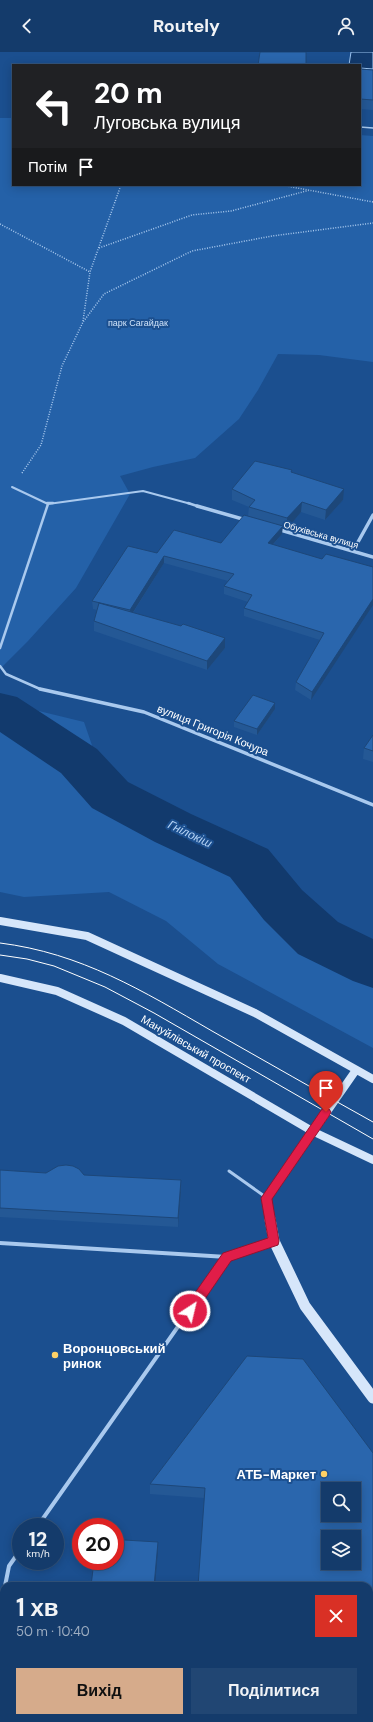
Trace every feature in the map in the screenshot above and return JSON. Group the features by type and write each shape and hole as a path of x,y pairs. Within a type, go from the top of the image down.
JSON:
{"main road":[{"path":"0,921 87,936 255,1013 373,1079"},
{"name":"Мануйлівський проспект","path":"0,978 57,990 124,1021 312,1131 373,1160"},
{"path":"356,1070 312,1131 267,1198 274,1241 306,1306 373,1398"}],"street":[{"path":"197,506 249,521"},
{"path":"352,551 373,515"},
{"name":"Обухівська вулиця","path":"271,527 373,557"},
{"name":"вулиця Григорія Кочура","path":"40,689 144,712 373,805"}],"lane":[{"path":"361,127 373,128"},
{"path":"12,487 48,504 143,491 197,506"},
{"path":"0,648 48,504"},
{"path":"0,666 6,674 40,689"},
{"path":"229,1171 267,1198"},
{"path":"0,1243 227,1257 274,1241"},
{"path":"43,1518 227,1257"},
{"path":"6,1582 9,1566 12,1562"}],"path":[{"path":"83,322 90,272 121,186"},
{"path":"287,186 373,202"},
{"path":"99,248 192,216 231,211 310,190"},
{"path":"12,487 41,445 59,372 83,322 104,294 192,251 272,236 373,223"},
{"path":"0,224 90,272"}],"green space":[{"name":"парк Сагайдак","path":"0,118 12,118 12,186 361,186 361,135 373,136 373,362 319,355 278,354 258,390 239,419 195,458 120,476 130,494 76,588 28,641 0,669"},
{"path":"0,698 10,704 84,722 96,757 142,812 238,867 304,919 345,946 373,958 373,1048 218,964 166,921 109,892 24,897 0,892"}],"shaded area":[{"path":"351,52 373,52 373,69 361,68 361,64 349,64"}],"building":[{"path":"260,52 306,52 306,64 258,64"},
{"path":"361,69 373,70 373,100 361,99"},
{"path":"255,461 292,470 291,472 344,489 326,510 302,502 287,518 249,507 255,500 232,489"},
{"path":"244,515 283,526 268,543 322,559 326,554 373,567 373,599 312,692 296,682 324,633 244,608 252,595 224,586 234,574 164,556 130,610 92,601 128,546 157,553 174,530 221,543"},
{"path":"99,603 181,626 183,624 225,638 207,661 94,621"},
{"path":"253,695 275,703 257,729 234,721"},
{"path":"373,735 373,751 364,748"},
{"path":"66,1165 79,1169 84,1175 181,1180 178,1218 0,1208 0,1170 46,1173 58,1166"},
{"path":"247,1356 303,1359 373,1453 373,1582 198,1582 205,1488 150,1484"},
{"path":"124,1540 158,1542 154,1582 91,1582 93,1570 124,1570"}],"waterway":[{"name":"Гнілокіш","path":"0,709 79,761 110,795 173,828 249,863 283,905 318,938 373,965"}],"tram line":[{"path":"0,943 58,955 136,988 373,1122"},
{"path":"0,955 27,959 54,966 105,987 154,1013 373,1139"}],"place":[{"name":"Воронцовський ринок","path":"55,1355"},
{"name":"АТБ-Маркет","path":"324,1474"}],"route":[{"path":"190,1311 227,1257 274,1241 267,1198 326,1112"}]}
